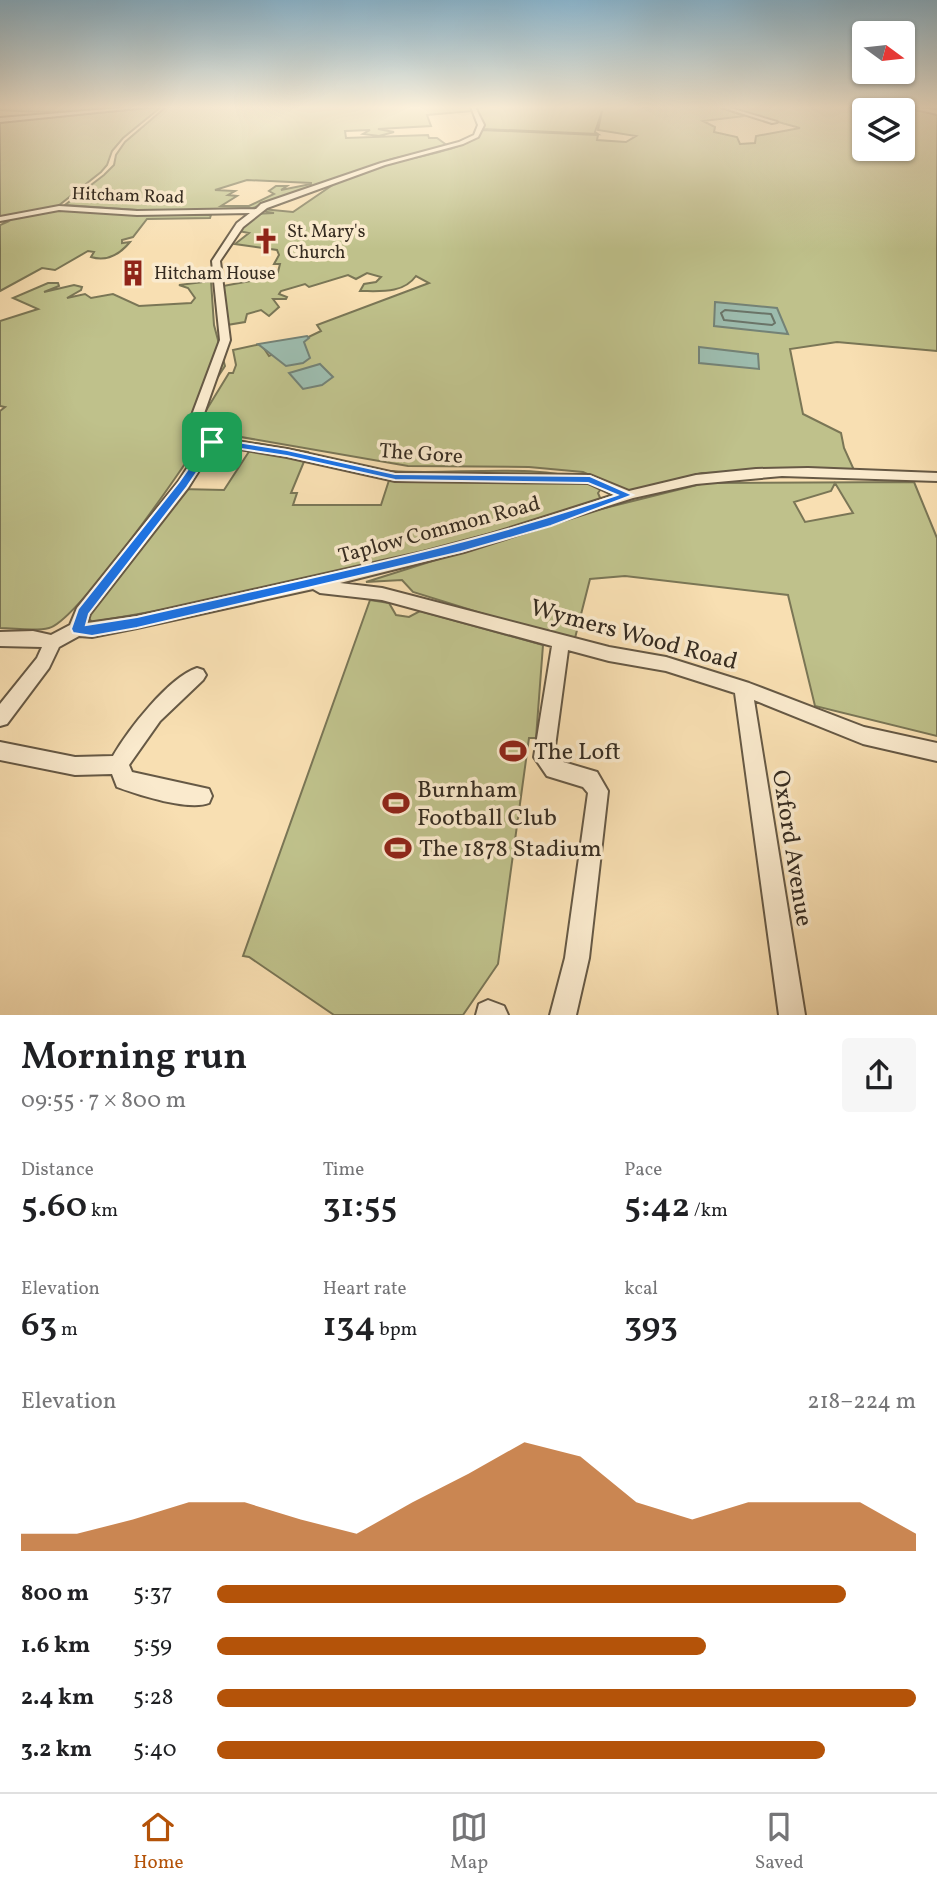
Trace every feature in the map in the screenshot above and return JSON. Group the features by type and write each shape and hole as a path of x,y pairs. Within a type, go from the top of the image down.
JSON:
{"street":[{"path":"0,718 43,663 53,642 78,629 83,612 183,485 212,442 195,423 225,340 216,261 240,225 256,211 279,200 383,164 423,154"},
{"name":"Hitcham Road","path":"0,219 59,208 136,213 256,211"},
{"name":"The Gore","path":"212,442 287,453 395,477 590,479 627,495"},
{"name":"Taplow Common Road","path":"78,629 92,630 137,622 461,548 547,523 627,495 729,475 794,472 937,477"},
{"name":"Wymers Wood Road","path":"316,582 320,587 382,594 561,642 666,664 743,688 863,735 937,752"},
{"path":"0,639 33,638 53,642"},
{"path":"561,642 544,757 554,769 590,779 598,791 577,958 563,1015"},
{"path":"197,675 150,719 129,743 119,764 124,780 165,791 202,796"},
{"name":"Oxford Avenue","path":"743,688 792,1015"},
{"path":"0,751 80,766 103,768 119,764"}],"green space":[{"path":"0,154 111,154 101,172 58,206 0,217"},
{"path":"412,154 253,208 152,211 65,205 104,175 114,165 116,155","holes":["247,180 311,184 281,190 287,186 276,186 269,191 274,194 249,206 221,206 237,196 228,195 235,191 215,190"]},
{"path":"428,154 852,154 852,161 915,161 915,154 937,154 937,351 837,342 790,349 803,414 841,433 844,448 854,470 702,473 627,492 583,472 529,467 408,466 212,432 199,422 229,373 233,373 236,365 233,350 261,344 269,356 321,331 317,325 429,283 416,276 398,289 360,291 364,284 376,282 381,277 367,273 356,279 348,275 309,287 305,284 281,291 279,294 287,297 273,299 279,307 269,316 261,310 247,314 245,322 227,325 223,286 277,276 280,264 274,264 279,255 277,250 235,244 249,233 239,231 254,214 274,213 260,211 262,209 293,212 331,186 328,184"},
{"path":"54,210 211,215 210,218 147,219 133,237 122,240 122,243 130,242 113,256 91,257 94,252 88,251 55,270 42,268 0,291 0,225 7,222 0,221"},
{"path":"211,281 214,325 225,366 185,427 203,436 175,479 105,573 63,619 43,629 0,628 0,411 5,407 0,406 0,321 38,309 13,298 48,283 58,283 59,286 44,292 74,285 82,287 81,290 67,298 85,294 91,298 113,294 139,306 191,303 195,298 188,288 179,285"},
{"path":"214,436 308,452 291,493 297,493 293,505 381,505 392,471 555,473 603,486 598,493 601,500 412,555 221,599 92,622 84,613 180,489 224,490 250,450"},
{"path":"914,482 937,538 937,736 815,706 788,595 625,576 590,579 574,642 413,592 402,580 366,582 581,514 705,483","holes":["835,483 853,513 805,522 794,502 831,491"]},
{"name":"The 1878 Stadium","path":"370,600 389,603 396,615 409,617 420,611 543,645 536,738 529,738 498,964 463,1015 334,1015 249,957 243,956"}],"water":[{"path":"715,302 777,308 788,334 714,326"},
{"path":"307,336 309,338 304,342 310,358 303,363 286,366 258,344"},
{"path":"699,347 758,354 759,369 699,363"},
{"path":"320,364 333,377 322,385 303,389 289,373"}],"place":[{"name":"St. Mary's Church","path":"266,241"},
{"name":"Hitcham House","path":"133,273"},
{"name":"The Loft","path":"513,751"},
{"name":"Burnham Football Club","path":"396,803"},
{"name":"The 1878 Stadium","path":"398,848"}],"route":[{"path":"212,442 287,453 395,477 590,479 627,495 547,523 461,548 137,622 92,630 78,629 83,612 183,485 212,442"}]}
